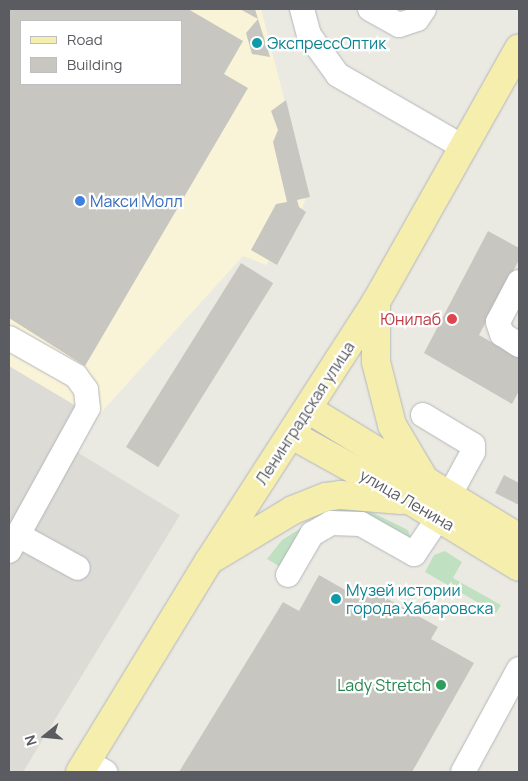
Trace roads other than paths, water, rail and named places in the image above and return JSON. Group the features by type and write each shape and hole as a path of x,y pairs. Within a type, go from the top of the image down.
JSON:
{"main road":[{"name":"Ленинградская улица","path":"91,769 209,560 292,435 376,302 519,48"},
{"path":"209,560 293,510 326,497 419,492 392,425 376,362 376,302"},
{"name":"улица Ленина","path":"308,409 419,492 444,507 519,567"},
{"name":"улица Ленина","path":"292,435 419,492"},
{"name":"улица Ленина","path":"444,507 519,538"}],"street":[{"path":"302,9 309,35 338,76 463,147"},
{"path":"370,9 399,26 417,20 424,9"},
{"path":"519,282 498,322 502,334 519,345"},
{"path":"9,338 76,376 86,390 88,408 13,543 78,568"},
{"path":"288,575 312,534 330,523 361,524 414,554 444,507 473,452 473,445 423,415"},
{"path":"463,772 519,669"}],"place":[{"name":"ЭкспрессОптик","path":"257,43"},
{"name":"Макси Молл","path":"80,201"},
{"name":"Юнилаб","path":"452,319"},
{"name":"Музей истории города Хабаровска","path":"336,599"},
{"name":"Lady Stretch","path":"441,685"}]}
